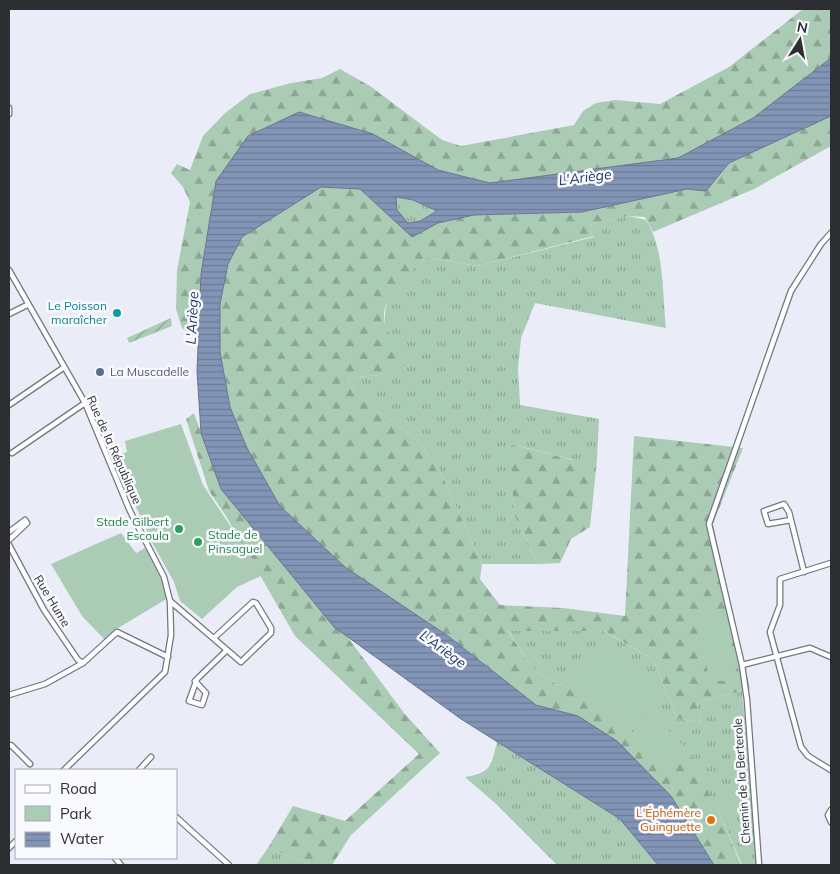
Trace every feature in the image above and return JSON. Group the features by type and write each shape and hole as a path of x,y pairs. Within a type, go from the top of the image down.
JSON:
{"street":[{"path":"9,108 9,114"},
{"name":"Chemin de la Berterole","path":"759,865 742,665 710,524 791,291 821,244 831,233"},
{"name":"Rue de la République","path":"9,270 84,403 130,511 164,577 172,617 165,672 65,769"},
{"path":"9,314 27,304"},
{"path":"9,405 63,368"},
{"path":"12,453 84,403"},
{"path":"791,520 768,524 764,510 784,504 789,512 791,520 804,572"},
{"path":"9,532 25,520 27,523 9,540"},
{"name":"Rue Hume","path":"9,545 44,610 78,660 83,663"},
{"path":"831,564 780,579 780,605 770,632 801,747 808,756 831,770"},
{"path":"170,601 238,660 245,660 271,633 271,628 256,603 250,603 214,638"},
{"path":"172,617 178,613 185,613"},
{"path":"9,696 45,684 83,663 117,632 168,658"},
{"path":"742,665 810,648 831,657"},
{"path":"195,681 206,693 202,705 189,701 195,681 227,650"},
{"path":"9,746 11,745 30,764"},
{"path":"140,769 151,757"},
{"path":"831,810 828,815 831,822"},
{"path":"178,819 228,865"}],"green space":[{"path":"803,9 831,9 831,58 753,118 679,158 490,183 438,170 373,134 299,112 248,136 216,181 201,274 198,340 182,328 176,309 177,270 190,202 183,187 171,173 177,164 190,170 203,136 224,114 250,94 291,83 322,78 340,69 370,86 442,140 461,146 574,125 583,111 596,103 615,100 660,104 729,67"},
{"path":"831,116 831,146 754,189 653,232 645,217 628,216 589,225 594,236 477,266 426,257 403,279 385,307 386,327 409,363 389,374 347,378 355,394 421,443 441,473 482,564 480,579 500,605 563,608 625,616 634,436 743,448 713,524 750,689 697,702 701,723 677,718 653,659 604,631 508,631 533,669 559,686 567,681 630,733 664,771 687,749 723,821 741,865 714,865 671,796 578,716 536,705 448,636 345,567 280,506 247,448 230,407 220,352 220,304 228,263 242,237 321,187 360,189 412,237 438,223 474,215 582,212 687,189 706,191 729,163"},
{"path":"396,197 413,200 437,211 420,221 408,223 396,210"},
{"path":"628,216 646,220 657,245 662,272 666,328 535,303 521,338 518,368 520,405 599,419 597,460 574,460 511,444 514,514 538,564 482,564 441,473 421,443 355,394 347,378 389,374 385,321 387,301 398,283 426,257 477,266 594,237 589,225"},
{"path":"171,318 172,326 129,343 127,338"},
{"path":"194,413 221,489 334,627 346,635 404,713 440,753 351,835 332,865 312,865 268,848 293,806 345,821 419,754 295,636 226,516 209,491 186,419"},
{"name":"Stade de Pinsaguel","path":"181,424 203,485 263,575 237,587 202,619 180,601 174,582 153,544 131,496 127,498 110,458 127,452 125,441"},
{"path":"510,444 573,460 597,460 590,527 571,539 560,563 538,564 514,514"},
{"path":"121,533 136,553 145,548 161,576 168,598 115,630 105,640 82,616 51,564"},
{"path":"713,612 720,615 738,666 734,674 726,681 710,681 696,622 703,614"},
{"path":"508,630 603,631 653,659 677,718 701,723 697,702 742,691 754,812 757,865 742,865 723,821 687,750 663,772 567,681 559,686 533,669"},
{"path":"600,642 663,691 630,733 567,681"},
{"path":"652,714 687,749 663,772 630,735"},
{"path":"497,742 620,819 658,865 557,865 495,803 465,777 481,773 489,767"},
{"path":"735,785 741,807 723,812 717,790"},
{"path":"268,848 312,865 256,865"}],"water":[{"name":"L'Ariège","path":"831,58 831,116 729,163 706,191 687,189 582,212 474,215 438,223 412,237 360,189 321,187 242,237 228,264 220,304 220,352 230,407 247,448 280,506 345,567 448,636 536,705 578,716 617,741 671,796 714,865 658,865 620,819 461,719 334,627 221,489 201,433 197,371 201,274 216,181 248,136 299,112 373,134 438,170 490,183 678,158 753,118","holes":["396,197 413,200 437,211 420,221 408,223 397,210"]}],"place":[{"name":"Le Poisson maraîcher","path":"117,313"},
{"name":"La Muscadelle","path":"100,372"},
{"name":"Stade Gilbert Escoula","path":"179,529"},
{"name":"Stade de Pinsaguel","path":"198,542"},
{"name":"L'Éphémère Guinguette","path":"711,820"}]}
